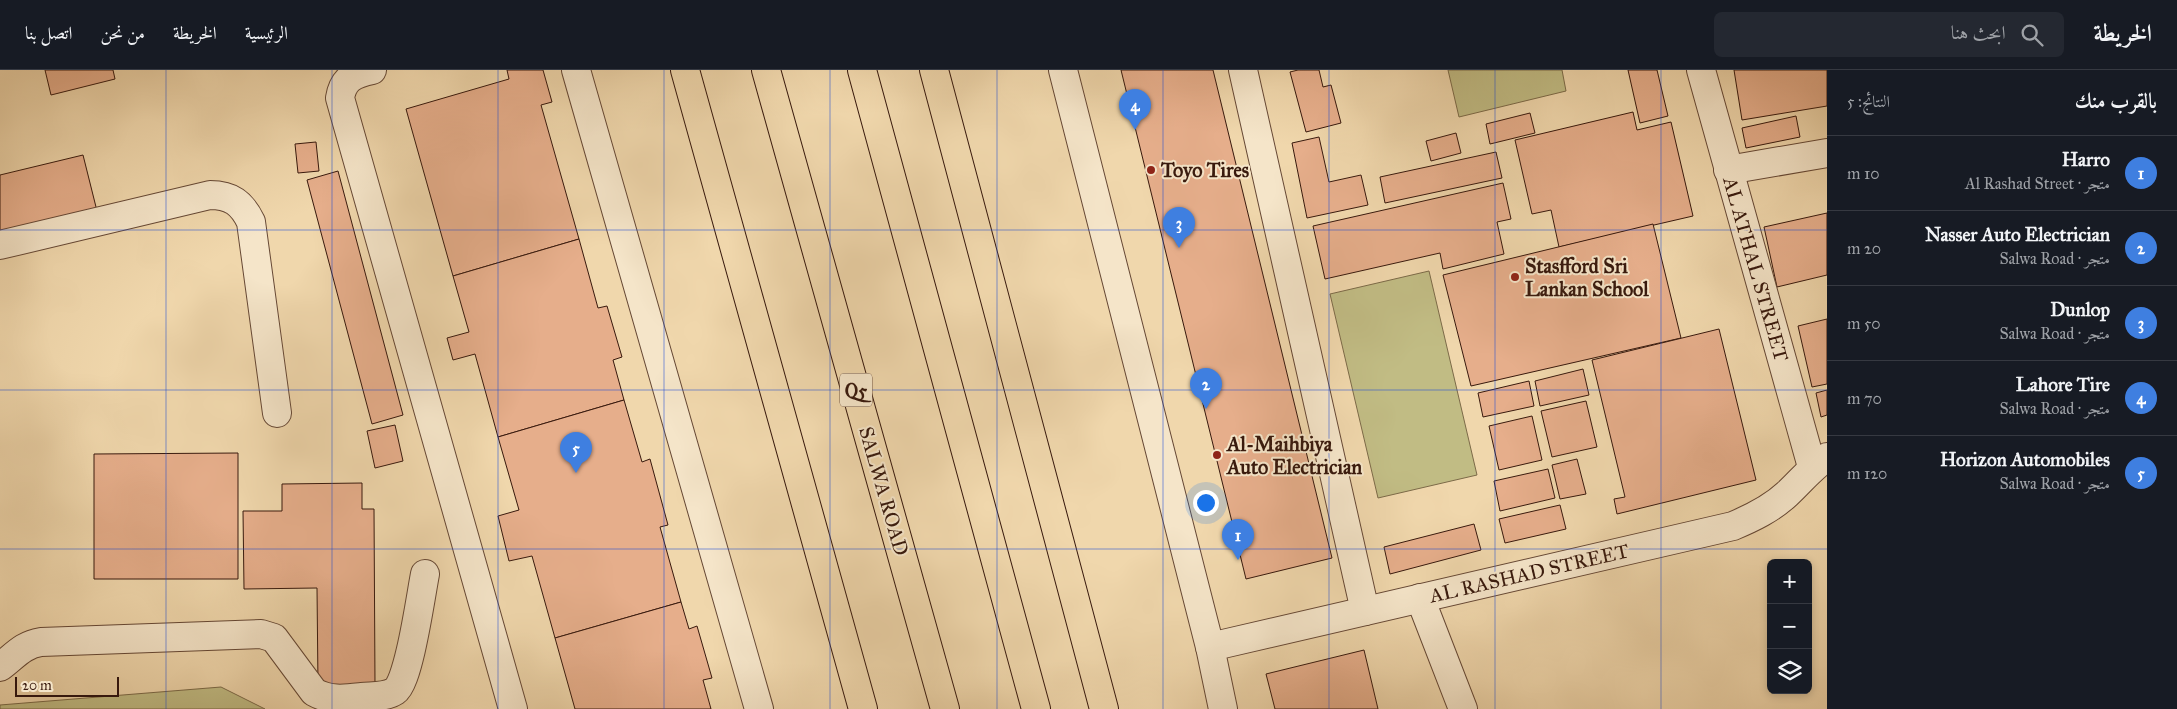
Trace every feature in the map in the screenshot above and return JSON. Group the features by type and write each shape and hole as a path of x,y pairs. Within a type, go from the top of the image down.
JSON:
{"main road":[{"path":"685,70 863,709"},
{"name":"SALWA ROAD","path":"766,70 945,709"},
{"path":"862,70 1036,709"},
{"path":"934,70 1104,709"}],"street":[{"path":"372,70 350,78 342,85 340,98 513,709"},
{"path":"576,70 758,709"},
{"path":"1063,70 1210,647 1223,709"},
{"path":"1243,70 1365,611"},
{"name":"AL ATHAL STREET","path":"1700,70 1728,170 1819,462"},
{"path":"1728,170 1827,153"},
{"path":"0,245 210,195 223,195 236,200 245,210 251,222 277,413"},
{"name":"AL RASHAD STREET","path":"1210,647 1733,526 1759,515 1786,495 1819,462"},
{"path":"0,667 18,650 29,644 41,642 262,634 274,638 314,692 324,697 336,700 388,695 397,690 406,670 425,574"},
{"path":"1420,598 1463,709"}],"shaded area":[{"path":"1448,70 1562,70 1566,91 1459,117"},
{"path":"1429,271 1477,475 1378,498 1330,294"},
{"path":"221,687 265,709 0,709 0,705"}],"building":[{"path":"45,70 113,70 115,79 51,95"},
{"path":"507,70 543,70 552,102 541,105 579,239 453,276 406,109 509,79"},
{"path":"1121,70 1213,70 1332,558 1246,579"},
{"path":"1319,70 1323,87 1331,85 1341,123 1306,132 1290,72"},
{"path":"1628,70 1657,70 1668,116 1640,123"},
{"path":"1734,70 1827,70 1827,106 1742,120"},
{"path":"1633,112 1637,130 1671,122 1693,216 1559,247 1551,210 1532,214 1515,140"},
{"path":"1530,113 1535,133 1490,144 1486,124"},
{"path":"1796,116 1800,137 1746,148 1742,128"},
{"path":"1456,133 1461,153 1431,161 1426,141"},
{"path":"1319,137 1329,182 1361,175 1368,205 1307,218 1292,143"},
{"path":"316,142 319,171 298,173 295,144"},
{"path":"1496,152 1502,178 1385,203 1380,177"},
{"path":"83,155 98,215 0,239 0,175"},
{"path":"338,171 403,415 372,424 307,180"},
{"path":"1503,183 1511,219 1497,222 1504,254 1443,269 1440,253 1325,279 1313,226"},
{"path":"1827,213 1827,275 1777,287 1764,227"},
{"path":"1653,224 1681,338 1471,386 1443,275"},
{"path":"579,239 598,308 607,306 622,357 613,360 624,400 498,437 475,354 453,360 447,338 469,332 453,276"},
{"path":"1827,319 1827,384 1812,387 1798,326"},
{"path":"1719,329 1756,480 1617,514 1614,499 1625,497 1592,360"},
{"path":"1583,369 1589,395 1540,406 1535,381"},
{"path":"1529,381 1534,406 1483,417 1478,393"},
{"path":"1827,390 1827,415 1821,417 1816,393"},
{"path":"624,400 642,462 650,459 668,525 660,527 681,602 555,638 532,556 509,561 498,516 519,510 498,437"},
{"path":"1586,401 1597,447 1552,457 1541,411"},
{"path":"1532,416 1542,460 1499,470 1489,426"},
{"path":"395,425 403,461 375,468 367,431"},
{"path":"238,453 238,579 94,579 94,454"},
{"path":"1577,459 1586,494 1560,499 1552,465"},
{"path":"1548,469 1555,498 1500,511 1494,481"},
{"path":"362,483 362,509 374,509 375,685 318,685 317,588 244,589 243,511 282,511 282,484"},
{"path":"1560,505 1566,529 1505,543 1499,519"},
{"path":"1474,524 1481,550 1390,574 1384,547"},
{"path":"681,602 689,629 697,626 712,678 703,680 711,709 575,709 555,638"},
{"path":"1364,650 1378,709 1275,709 1266,674"}],"place":[{"name":"Lahore Tire","path":"1135,130"},
{"name":"Toyo Tires","path":"1151,170"},
{"name":"Dunlop","path":"1179,248"},
{"name":"Stasfford Sri Lankan School","path":"1515,277"},
{"name":"Nasser Auto Electrician","path":"1206,409"},
{"name":"Al-Maihbiya Auto Electrician","path":"1217,455"},
{"name":"Horizon Automobiles","path":"576,473"},
{"name":"Harro","path":"1238,560"}]}
